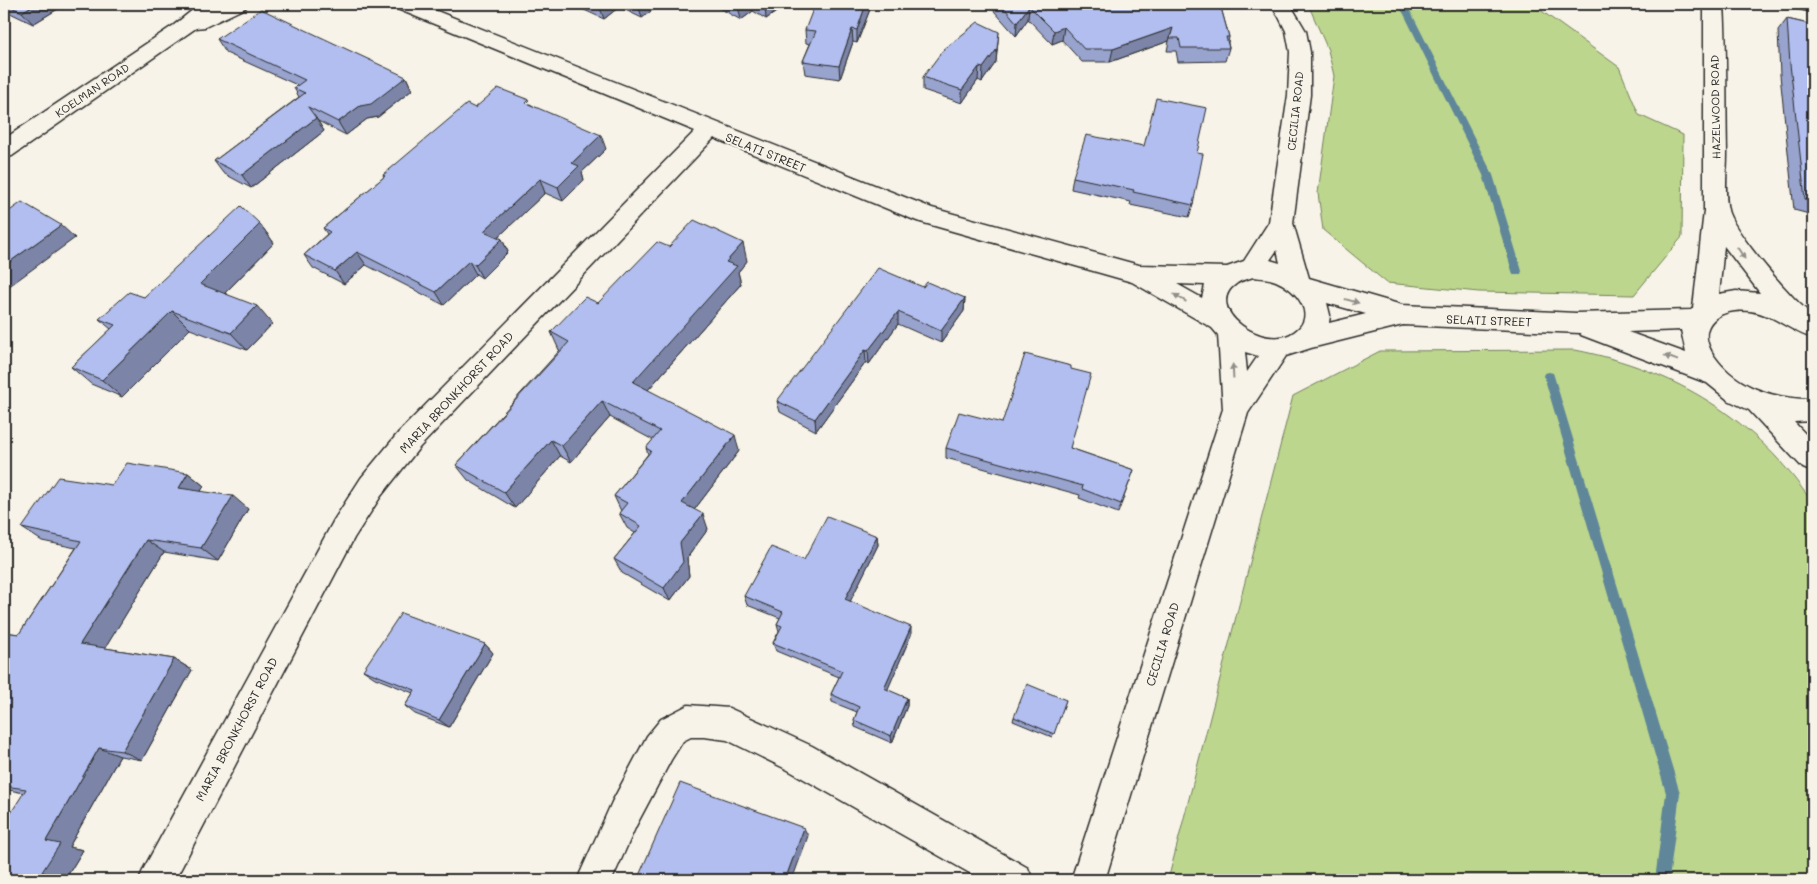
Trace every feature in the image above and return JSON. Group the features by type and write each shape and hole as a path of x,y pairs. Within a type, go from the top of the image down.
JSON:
{"street":[{"name":"KOELMAN ROAD","path":"4,150 180,30 212,4"},
{"name":"KOELMAN ROAD","path":"180,30 238,4"},
{"name":"SELATI STREET","path":"402,4 925,215 1139,274 1226,276"},
{"name":"CECILIA ROAD","path":"1252,268 1281,223 1299,95 1300,52 1296,31 1289,16 1280,4"},
{"name":"HAZELWOOD ROAD","path":"1714,4 1716,211 1701,315 1694,332 1696,346 1704,361 1717,376"},
{"path":"1802,4 1813,6"},
{"name":"MARIA BRONKHORST ROAD","path":"156,880 325,563 371,487 409,440 710,129"},
{"name":"HAZELWOOD ROAD","path":"1716,211 1743,258 1759,278 1809,325"},
{"name":"CECILIA ROAD","path":"1281,223 1301,284"},
{"path":"1252,268 1284,273 1301,284 1314,300 1318,314 1315,328 1306,339 1294,346 1278,348 1261,347 1245,341 1225,327 1214,309 1213,297 1217,286 1226,276 1238,270 1252,268"},
{"name":"SELATI STREET","path":"1139,274 1225,327"},
{"name":"SELATI STREET","path":"1301,284 1402,315 1566,323 1701,315 1716,304 1731,301 1749,301 1768,305 1809,325"},
{"name":"SELATI STREET","path":"1306,339 1402,315"},
{"name":"SELATI STREET","path":"1566,323 1717,376"},
{"name":"CECILIA ROAD","path":"1225,327 1236,409"},
{"name":"CECILIA ROAD","path":"1088,880 1236,409 1278,348"},
{"path":"1717,376 1736,391 1759,403 1782,410 1813,410"},
{"path":"1759,403 1813,460"},
{"path":"594,880 624,814 659,748 672,730 688,721 704,720 729,724 800,758 1016,880"}],"green space":[{"path":"1308,4 1532,4 1619,67 1639,115 1683,135 1682,237 1634,295 1479,292 1387,283 1323,230 1318,193 1334,76 1328,50"},
{"path":"1575,350 1646,370 1710,402 1739,423 1766,447 1791,474 1813,504 1813,880 1168,880 1293,396 1380,351"}],"building":[{"path":"5,4 35,4 22,12"},
{"path":"815,4 866,4 857,30 852,29 839,66 803,61 816,31 805,30"},
{"path":"1001,4 1220,4 1229,37 1226,37 1229,48 1181,48 1179,38 1170,38 1173,28 1113,49 1084,49 1064,27 1054,31 1029,6 1017,23"},
{"path":"261,9 406,77 371,104 360,106 338,122 308,107 316,118 242,175 214,161 305,93 294,88 305,80 217,39"},
{"path":"1787,19 1813,25 1813,201 1805,199"},
{"path":"978,22 999,32 997,49 983,68 979,67 962,90 923,77 943,50"},
{"path":"498,88 529,100 526,103 601,135 572,163 579,166 558,187 540,179 484,231 502,239 475,265 469,261 436,292 357,252 335,271 304,255 330,232 323,228 385,176 383,175 467,104 475,108"},
{"path":"1156,98 1207,108 1197,153 1203,154 1193,205 1073,177 1086,135 1144,146"},
{"path":"22,202 61,225 4,266 4,215"},
{"path":"241,206 260,224 200,284 257,306 231,333 172,311 102,380 71,367 115,325 99,319 129,292 144,297"},
{"path":"694,220 743,243 726,262 737,266 633,382 735,435 682,503 703,514 680,543 683,562 664,588 614,559 641,526 619,513 627,503 614,496 651,451 646,448 660,431 602,401 562,446 551,440 504,492 456,465 569,342 551,332 585,297 598,303 657,242 669,247"},
{"path":"878,268 923,287 927,282 965,298 941,331 898,312 868,351 865,350 815,419 777,401"},
{"path":"1025,354 1071,366 1071,369 1091,374 1070,448 1134,470 1121,504 1082,489 1083,486 946,448 959,412 1002,423"},
{"path":"127,463 188,473 179,488 233,496 201,548 146,540 80,644 174,659 122,751 99,748 46,841 60,844 42,872 51,875 48,880 4,880 4,824 26,789 4,786 4,632 19,634 81,541 22,528 58,477 112,485"},
{"path":"827,516 877,536 845,599 911,627 884,688 907,698 891,736 854,720 859,707 831,694 842,671 773,643 782,626 777,624 783,612 744,596 771,547 804,560"},
{"path":"401,613 485,644 439,720 405,706 415,690 363,670"},
{"path":"1027,684 1066,700 1054,734 1014,717"},
{"path":"680,783 804,828 785,880 637,880"}],"waterway":[{"path":"1401,4 1408,14 1488,175 1517,271"},
{"path":"1549,376 1673,793 1662,880"}]}
